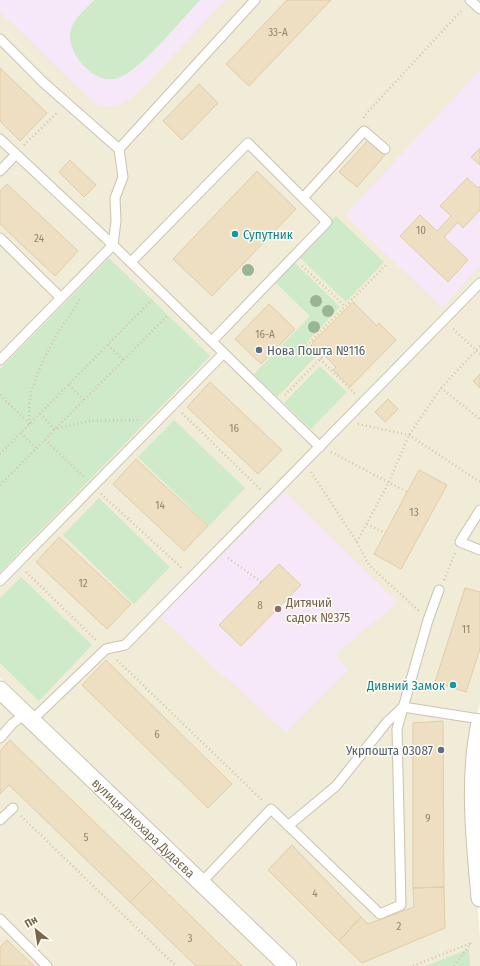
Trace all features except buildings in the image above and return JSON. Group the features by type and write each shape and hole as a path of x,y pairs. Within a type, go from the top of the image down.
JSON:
{"street":[{"name":"вулиця Джохара Дудаєва","path":"0,690 288,966"},
{"path":"480,723 476,744 480,898"}],"lane":[{"path":"119,149 255,0"},
{"path":"470,0 480,9"},
{"path":"0,40 67,103 119,149 123,177 115,198 116,221 113,245 0,360"},
{"path":"303,198 364,131 384,150"},
{"path":"0,139 131,262 320,447"},
{"path":"131,262 248,143 327,222 212,342"},
{"path":"0,171 16,154"},
{"path":"0,238 61,298"},
{"path":"0,738 12,724 28,717 106,649 125,645 480,283"},
{"path":"0,581 224,353"},
{"path":"480,510 460,542 480,550"},
{"path":"201,883 271,809 380,914 401,905 397,729 428,620 439,590"},
{"path":"403,707 480,719"},
{"path":"288,826 336,786 387,722 403,707"},
{"path":"0,820 13,808"},
{"path":"0,919 47,966"}],"path":[{"path":"364,131 364,116 470,0"},
{"path":"16,154 67,103"},
{"path":"293,257 345,306"},
{"path":"363,402 309,343 388,263"},
{"path":"30,424 28,413 41,366 79,300 85,285 86,272"},
{"path":"0,454 161,292"},
{"path":"0,485 176,306"},
{"path":"443,320 480,354"},
{"path":"108,345 123,360"},
{"path":"357,542 389,482 410,435 440,388 480,346"},
{"path":"276,404 322,357"},
{"path":"68,385 84,400"},
{"path":"440,388 480,419"},
{"path":"0,395 30,424"},
{"path":"173,404 269,498"},
{"path":"55,429 90,421 143,419 165,412"},
{"path":"40,414 55,429"},
{"path":"344,421 410,435 480,482"},
{"path":"21,433 36,448"},
{"path":"45,440 192,577"},
{"path":"320,447 407,492"},
{"path":"304,462 357,542 369,565 428,620"},
{"path":"367,524 385,533"},
{"path":"439,590 460,542"},
{"path":"219,550 261,582"},
{"path":"18,563 271,809"},
{"path":"13,808 176,966"},
{"path":"412,966 471,943 454,966"}],"shaded area":[{"path":"0,0 480,0 480,704 473,726 471,807 480,940 480,966 300,966 0,678"},
{"path":"0,0 226,0 133,97 119,105 108,107 95,104 0,12"},
{"path":"480,70 480,266 442,308 345,215"},
{"name":"Дитячий садок №375","path":"285,492 398,602 336,654 348,671 286,733 160,617"},
{"path":"0,702 277,966 0,966"}],"green space":[{"path":"94,0 200,0 161,43 138,65 118,78 110,79 101,78 85,67 74,52 71,43 70,35 73,25"},
{"path":"336,216 384,262 346,302 298,256"},
{"path":"109,258 210,356 0,572 0,369"},
{"path":"293,261 340,307 306,343 318,354 277,397 253,375 310,316 274,281"},
{"path":"320,366 347,392 311,429 284,403"},
{"path":"174,420 245,488 209,526 138,457"},
{"path":"99,498 170,567 134,604 63,535"},
{"path":"21,577 92,645 39,701 0,663 0,598"},
{"path":"469,949 470,966 425,966"}],"place":[{"name":"Супутник","path":"235,234"},
{"name":"Нова Пошта №116","path":"259,350"},
{"name":"Дитячий садок №375","path":"278,609"},
{"name":"Дивний Замок","path":"453,685"},
{"name":"Укрпошта 03087","path":"441,750"}]}
